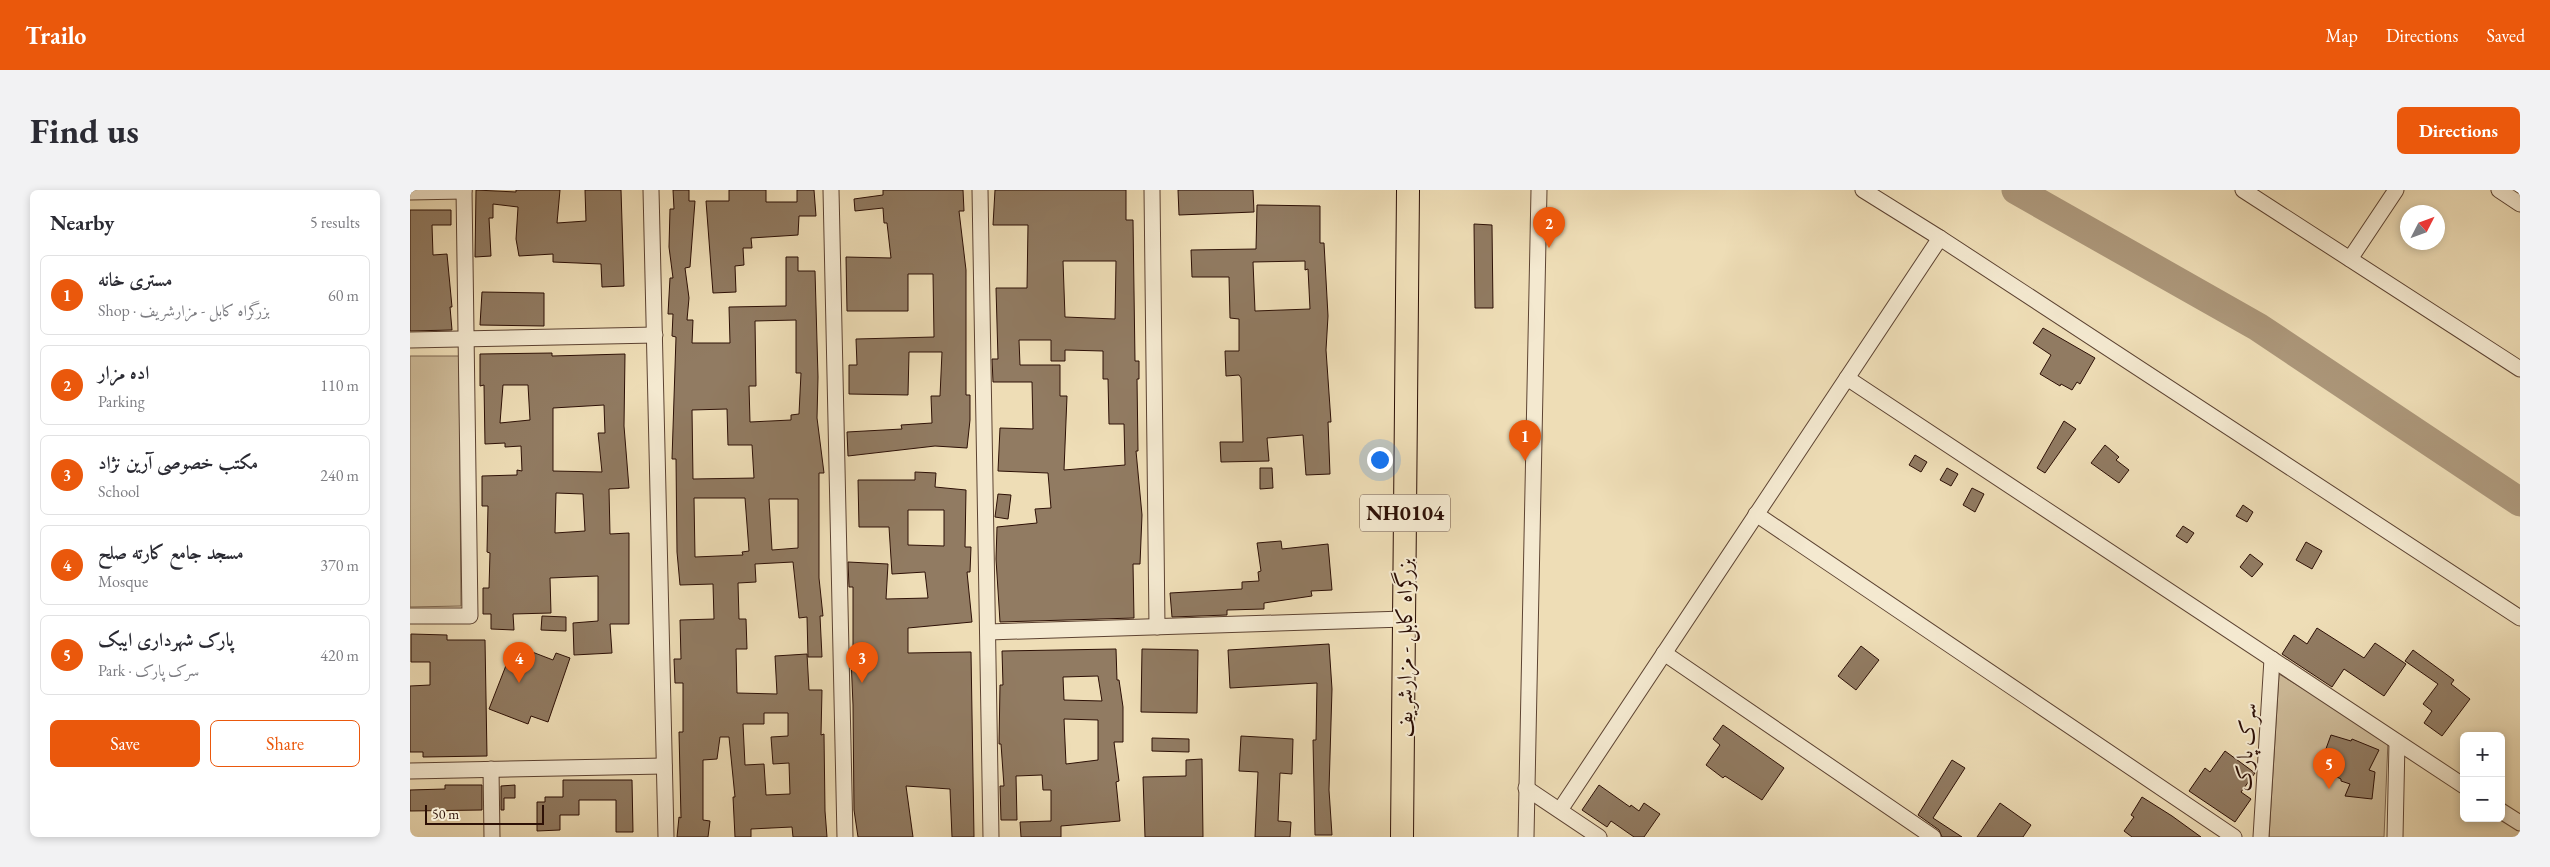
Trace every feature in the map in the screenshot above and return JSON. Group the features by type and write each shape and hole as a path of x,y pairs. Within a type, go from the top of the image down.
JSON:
{"highway":[{"name":"بزرگراه کابل - مزارشریف","path":"1402,837 1408,190"}],"street":[{"path":"410,192 464,190 470,616 410,616"},
{"path":"651,190 666,837"},
{"path":"831,190 845,837"},
{"path":"980,190 991,837"},
{"path":"1152,190 1157,627"},
{"path":"1526,837 1539,190"},
{"path":"1863,190 1940,238 2520,618"},
{"path":"2243,190 2520,369"},
{"path":"2350,259 2396,190"},
{"path":"2499,190 2520,204"},
{"path":"1560,810 1940,238"},
{"path":"410,340 654,335"},
{"path":"1847,378 2460,783"},
{"path":"1756,514 2234,837"},
{"path":"988,632 1404,619"},
{"path":"1664,653 1933,837"},
{"name":"سرک پارک","path":"2261,837 2272,659"},
{"path":"2395,837 2397,742"},
{"path":"410,771 664,766"},
{"path":"491,769 492,837"},
{"path":"1526,788 1599,837"},
{"path":"2505,813 2520,823"}],"shaded area":[{"path":"410,356 459,356 461,606 410,607"},
{"path":"2279,674 2388,741 2384,837 2269,837"}],"building":[{"path":"476,190 516,192 516,190 560,190 557,223 586,221 585,190 621,190 624,286 602,287 601,264 553,262 553,254 519,256 516,239 518,207 493,204 493,218 489,218 491,256 475,257"},
{"path":"673,190 689,190 689,201 695,201 690,267 685,268 689,298 687,320 693,320 692,343 730,343 729,307 786,306 786,257 798,257 798,271 815,271 818,377 817,418 824,473 819,473 819,578 823,616 820,616 822,657 808,657 807,617 799,618 793,562 755,564 756,582 738,583 739,619 746,619 747,649 736,649 737,693 777,694 775,656 807,654 809,690 822,690 821,735 824,734 827,837 793,837 792,827 751,829 751,837 735,837 733,797 735,797 729,737 720,737 717,759 703,760 703,820 710,821 708,837 677,837 679,817 681,818 679,732 683,732 683,683 675,683 674,659 681,659 680,620 714,619 713,584 680,585 677,552 676,459 672,459 676,337 672,336 673,314 668,314 670,278 673,278 669,247 670,209 674,209","holes":["796,320 796,373 801,373 799,414 791,415 791,420 750,422 749,386 756,386 755,321","727,409 728,445 752,445 754,478 693,479 692,410","694,498 745,498 749,551 742,552 743,555 695,557","769,499 798,499 798,548 772,550","764,713 788,713 788,736 771,737 773,764 789,763 790,794 766,795 764,764 745,765 743,724 764,724"]},
{"path":"729,190 766,190 766,202 797,202 797,190 814,190 816,216 799,216 798,235 751,238 752,248 743,248 744,265 735,266 736,292 713,293 706,201 729,201"},
{"path":"883,190 963,190 964,211 959,211 966,270 966,395 970,395 967,448 935,446 848,456 847,432 902,429 901,425 932,423 931,396 940,396 942,352 909,352 908,395 849,394 849,365 857,365 856,339 934,337 933,274 908,274 908,311 847,311 846,257 891,258 887,223 884,223 883,208 855,211 854,199 883,195"},
{"path":"995,190 1126,190 1126,220 1133,220 1135,361 1139,361 1139,379 1137,379 1138,451 1136,451 1142,515 1140,564 1133,564 1134,618 1000,622 996,559 997,527 1037,523 1035,509 1051,508 1048,473 998,471 1000,428 1033,429 1032,382 993,382 992,359 998,359 996,288 1027,288 1028,225 993,225","holes":["1063,261 1116,261 1115,319 1065,317","1019,340 1051,340 1051,361 1065,361 1065,350 1103,351 1103,379 1108,379 1109,424 1124,424 1125,465 1064,470 1067,396 1060,396 1060,365 1020,365"]},
{"path":"1178,190 1253,190 1254,212 1179,215"},
{"path":"1257,205 1320,206 1320,243 1324,243 1328,316 1326,350 1331,422 1328,422 1330,474 1306,475 1303,435 1267,438 1269,461 1221,462 1220,442 1243,442 1241,378 1239,375 1226,376 1225,351 1239,351 1239,319 1230,318 1229,277 1192,277 1191,250 1256,249","holes":["1305,261 1305,270 1308,269 1310,309 1255,311 1253,262"]},
{"path":"410,210 451,210 451,225 432,225 433,255 447,254 452,307 450,307 452,330 410,331"},
{"path":"1474,224 1492,225 1493,308 1475,308"},
{"path":"482,292 544,293 544,326 480,325"},
{"path":"2043,328 2095,358 2080,384 2077,382 2072,390 2061,384 2060,386 2040,374 2051,355 2033,343"},
{"path":"552,353 552,356 625,354 624,426 629,488 609,489 610,534 629,533 629,624 610,624 612,653 574,655 573,623 598,621 598,576 550,578 551,613 513,614 514,630 491,629 491,614 483,614 483,588 489,588 490,553 487,552 488,506 482,506 482,476 517,475 517,470 522,471 521,446 505,447 505,443 485,444 484,385 480,386 480,354","holes":["503,385 528,385 530,420 500,423","604,405 605,433 598,433 602,472 553,471 553,408","556,493 583,494 585,531 555,533"]},
{"path":"2064,421 2076,429 2045,473 2037,468"},
{"path":"2105,445 2119,457 2116,460 2129,470 2119,483 2091,463"},
{"path":"1915,455 1927,462 1921,472 1909,465"},
{"path":"1260,468 1272,468 1273,488 1260,489"},
{"path":"1947,468 1958,474 1951,486 1940,480"},
{"path":"915,472 936,473 935,487 966,490 965,547 971,547 970,572 967,572 972,622 908,628 908,653 971,652 974,837 952,837 950,789 906,786 913,837 858,837 854,810 851,658 853,658 853,587 849,587 848,562 888,564 886,599 928,598 925,572 892,574 889,527 859,527 858,480 915,480","holes":["908,510 944,510 944,546 908,545"]},
{"path":"1972,488 1984,494 1975,512 1963,505"},
{"path":"998,494 1011,495 1008,519 995,517"},
{"path":"2243,505 2253,512 2247,522 2236,516"},
{"path":"2183,526 2194,533 2187,543 2176,536"},
{"path":"1281,541 1282,549 1328,544 1332,590 1311,591 1312,596 1264,603 1264,609 1227,610 1227,615 1172,617 1170,593 1242,589 1242,582 1259,581 1258,572 1261,571 1257,543"},
{"path":"2306,542 2322,551 2312,569 2296,560"},
{"path":"2250,554 2263,564 2252,577 2240,567"},
{"path":"542,616 566,617 566,631 541,630"},
{"path":"2317,628 2364,658 2375,643 2406,664 2384,696 2344,669 2332,687 2282,654 2294,635 2307,644"},
{"path":"411,634 447,635 447,640 485,640 487,756 423,757 423,752 410,752 410,686 430,685 430,662 411,662"},
{"path":"1329,644 1332,689 1329,790 1332,835 1315,835 1313,740 1316,740 1317,683 1230,688 1228,650"},
{"path":"514,645 553,660 556,653 570,658 548,722 531,716 528,724 489,709"},
{"path":"1861,646 1879,660 1856,690 1838,676"},
{"path":"1116,649 1117,680 1119,680 1123,707 1123,742 1114,742 1119,781 1116,782 1120,821 1061,826 1061,837 1021,837 1020,822 1051,821 1051,790 1043,790 1042,775 1016,776 1017,820 1001,820 1000,786 1004,786 1001,744 999,744 1000,685 1003,685 1002,651","holes":["1098,676 1102,701 1064,700 1063,677","1064,719 1098,720 1098,760 1066,764"]},
{"path":"1142,649 1198,650 1197,713 1141,712"},
{"path":"2413,650 2454,680 2451,684 2470,699 2442,736 2424,723 2432,711 2423,704 2438,684 2405,661"},
{"path":"1723,725 1784,768 1762,800 1725,776 1723,778 1706,765 1720,745 1713,739"},
{"path":"2331,735 2351,741 2352,739 2379,750 2369,770 2375,772 2372,799 2345,796 2350,784 2319,768"},
{"path":"1241,736 1293,739 1292,774 1280,773 1278,821 1291,822 1290,837 1255,837 1258,772 1239,771"},
{"path":"1152,738 1189,739 1189,752 1152,751"},
{"path":"2225,751 2255,773 2241,792 2251,799 2235,822 2189,791 2205,768 2210,772"},
{"path":"1202,759 1203,837 1145,837 1143,777 1186,776 1186,760"},
{"path":"1952,760 1965,768 1933,818 1962,837 1942,837 1939,830 1918,815"},
{"path":"563,780 632,780 633,832 616,832 616,800 579,800 579,815 560,815 560,830 537,831 537,802 545,802 545,797 563,797"},
{"path":"445,785 482,785 482,810 410,811 410,790 445,789"},
{"path":"515,785 515,798 504,798 504,810 501,810 501,786"},
{"path":"1599,785 1630,807 1631,805 1639,811 1644,803 1660,814 1644,837 1634,837 1611,821 1607,827 1582,810"},
{"path":"2142,797 2201,837 2132,837 2124,831 2134,817 2131,815"},
{"path":"2000,803 2031,825 2023,837 1977,837"}],"waterway":[{"path":"2016,190 2258,327 2520,502"}],"place":[{"name":"اده مزار","path":"1549,248"},
{"name":"مستری خانه","path":"1525,461"},
{"name":"مسجد جامع کارته صلح","path":"519,683"},
{"name":"مکتب خصوصی آرین نژاد","path":"862,683"},
{"name":"پارک شهرداری ایبک","path":"2329,789"}]}
